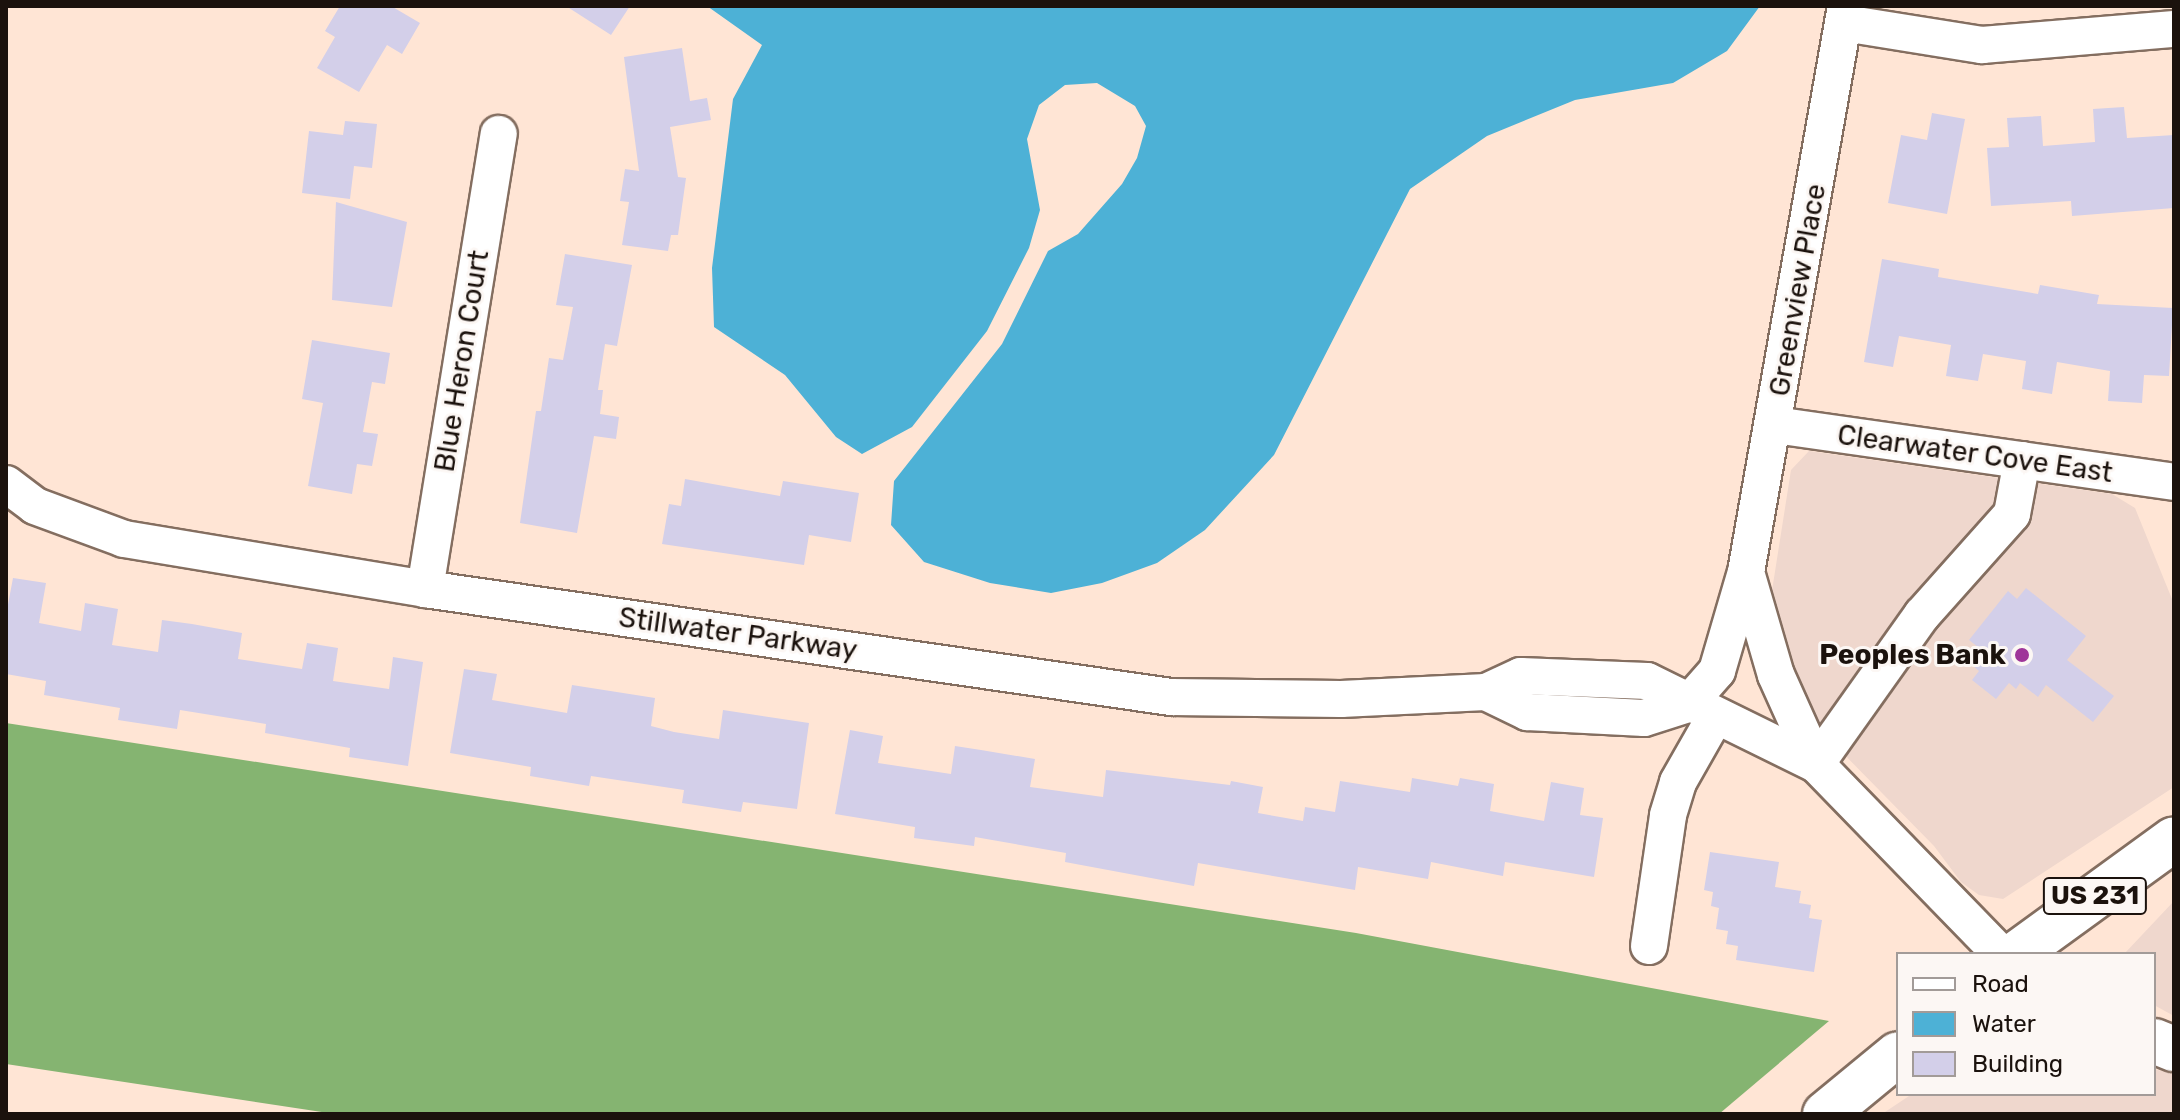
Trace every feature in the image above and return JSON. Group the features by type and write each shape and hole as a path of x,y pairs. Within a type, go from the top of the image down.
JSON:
{"main road":[{"name":"US 231","path":"2019,952 2174,839"},
{"path":"1825,1114 1896,1056"}],"street":[{"path":"1845,14 1982,45 2174,29"},
{"name":"Greenview Place","path":"1649,946 1668,815 1717,671 1746,572 1775,425 1845,14"},
{"name":"Blue Heron Court","path":"425,589 499,134"},
{"name":"Clearwater Cove East","path":"1775,425 2174,482"},
{"path":"1816,764 1922,615 2012,514 2022,460"},
{"name":"Stillwater Parkway","path":"6,484 35,506 124,539 425,589 1171,697 1341,699 1486,692 1527,712 1644,718 1701,711"},
{"name":"Greenview Place","path":"1746,572 1776,675 1816,764"},
{"path":"1701,711 1816,764 1999,952"}],"shaded area":[{"path":"1809,451 2112,494 2135,508 2174,604 2174,787 2003,899 1979,895 1961,882 1934,846 1831,741 1793,688 1771,597 1791,470"},
{"path":"2174,901 2174,1016 2156,1006 2156,952 2126,952"},
{"path":"2156,1070 2174,1074 2174,1114 1882,1114 1909,1096 2156,1096"}],"green space":[{"path":"6,723 1356,933 1829,1021 1719,1114 335,1114 6,1064"}],"water":[{"path":"707,6 1760,6 1727,51 1673,83 1575,100 1487,136 1410,189 1274,455 1205,530 1157,563 1102,583 1051,593 990,583 924,562 891,525 894,481 1002,344 1048,251 1078,234 1122,184 1137,158 1146,126 1135,106 1097,83 1065,85 1039,105 1027,139 1040,210 1029,248 987,331 912,427 862,454 836,437 785,375 714,327 712,268 733,99 762,45"}],"building":[{"path":"340,6 391,6 420,23 402,54 387,45 359,92 317,68 335,37 325,31"},
{"path":"566,6 630,6 611,35"},
{"path":"682,48 690,101 707,98 711,120 670,127 678,177 686,178 678,235 671,235 668,251 622,245 629,202 620,201 625,169 639,171 624,57"},
{"path":"2124,107 2127,138 2174,135 2174,208 2072,216 2071,201 1991,206 1987,148 2009,147 2007,118 2041,116 2043,146 2095,142 2093,109"},
{"path":"1932,113 1965,119 1947,214 1888,203 1901,135 1927,140"},
{"path":"345,121 377,124 372,168 354,166 350,199 302,193 309,131 343,135"},
{"path":"336,202 407,222 392,307 332,300"},
{"path":"565,254 632,265 617,346 605,344 598,390 603,390 600,414 619,417 616,439 594,436 577,533 520,523 536,411 541,411 549,358 563,360 573,307 556,305"},
{"path":"1882,259 1939,269 1938,277 2038,294 2040,285 2099,295 2097,304 2173,308 2169,376 2144,375 2142,403 2108,401 2110,371 2057,362 2052,394 2022,389 2026,361 1983,354 1978,381 1946,376 1951,345 1899,336 1893,367 1864,362"},
{"path":"312,340 390,353 385,384 372,382 363,432 378,434 372,466 357,464 352,494 308,486 323,403 302,399"},
{"path":"685,479 780,496 783,481 859,493 851,542 809,535 804,565 662,544 669,504 681,506"},
{"path":"13,578 46,583 39,623 81,631 85,603 118,609 112,645 158,652 162,620 192,624 242,633 238,659 302,669 307,643 338,648 333,681 389,689 393,657 423,662 408,766 349,757 350,748 265,733 266,724 180,710 177,729 118,720 120,708 44,695 46,681 6,674 6,615"},
{"name":"Peoples Bank","path":"2026,588 2086,636 2067,660 2114,696 2093,722 2046,685 2038,697 2020,683 2016,689 2009,683 1996,699 1972,680 1979,671 1967,661 1978,647 1969,640 2008,591 2017,599"},
{"path":"464,669 497,674 492,700 567,713 572,685 655,698 651,726 674,732 719,739 723,710 809,723 797,809 743,802 741,812 682,803 684,790 591,776 589,786 530,776 531,767 450,753"},
{"path":"850,730 883,736 878,763 951,774 955,746 1035,759 1030,787 1103,797 1106,770 1230,785 1231,781 1263,787 1258,813 1303,821 1305,807 1335,812 1340,781 1410,792 1412,778 1458,786 1460,778 1494,784 1490,811 1544,821 1551,782 1584,788 1580,815 1603,818 1594,877 1505,862 1503,876 1431,862 1428,879 1358,867 1355,890 1198,863 1194,886 1065,862 1066,853 975,837 974,846 914,838 915,827 835,814"},
{"path":"1710,852 1779,862 1775,887 1801,891 1799,903 1811,905 1809,918 1822,920 1814,972 1736,960 1738,946 1726,944 1728,931 1716,929 1719,908 1711,906 1713,892 1704,890"}],"place":[{"name":"Peoples Bank","path":"2022,655"}]}
